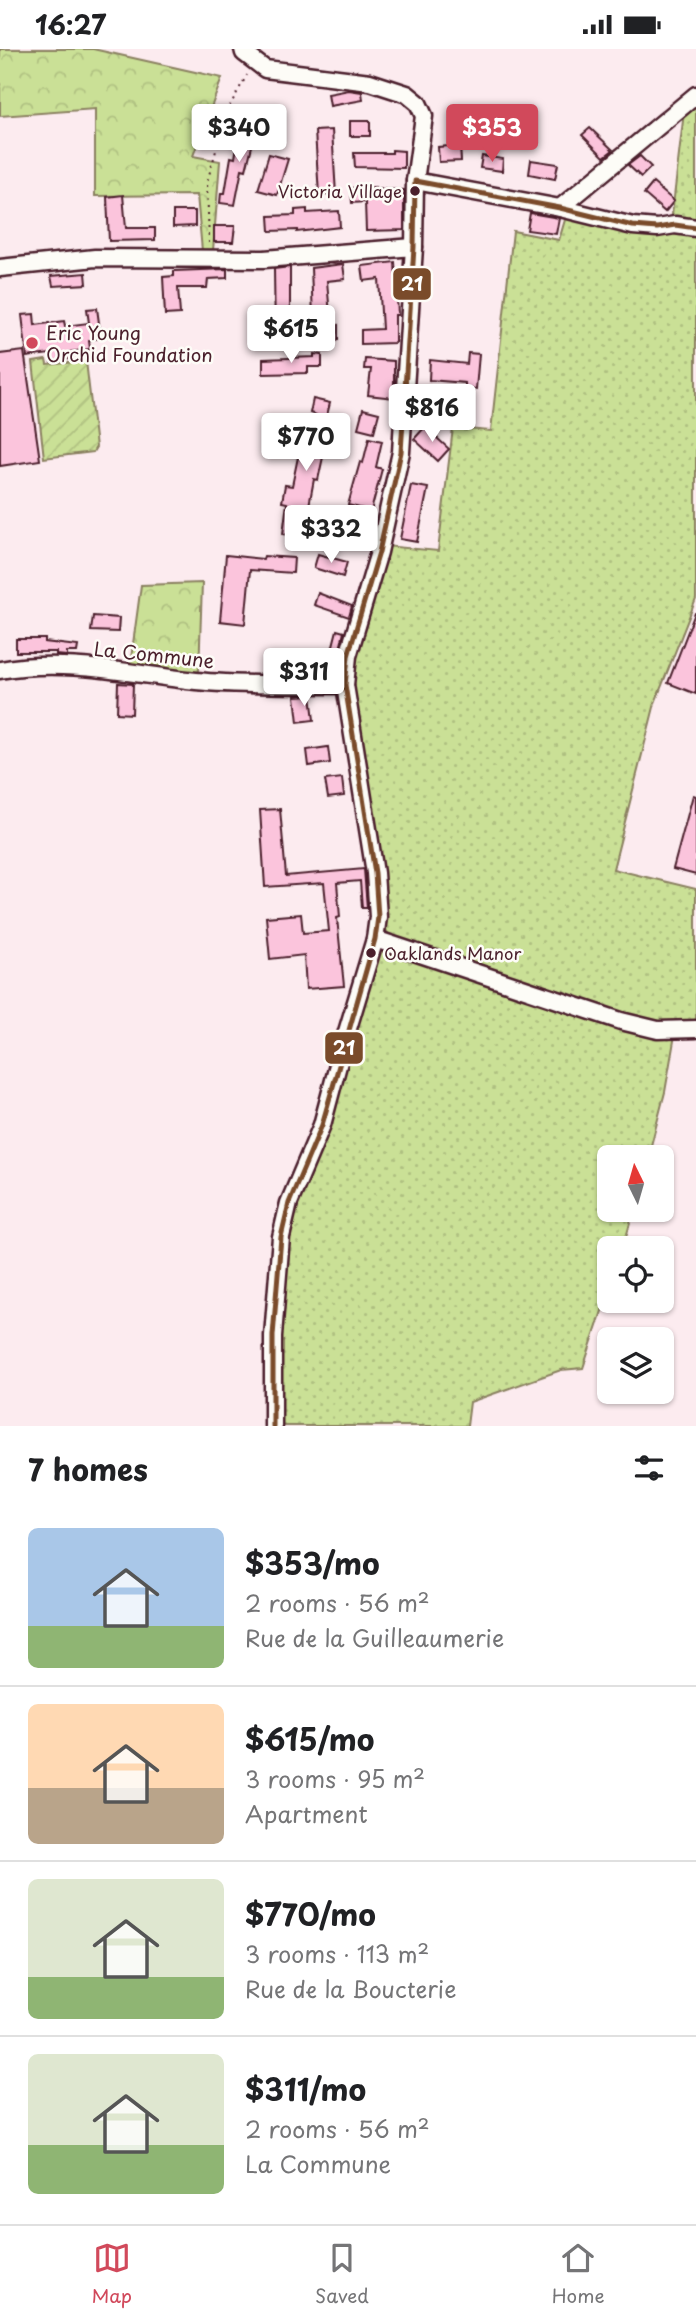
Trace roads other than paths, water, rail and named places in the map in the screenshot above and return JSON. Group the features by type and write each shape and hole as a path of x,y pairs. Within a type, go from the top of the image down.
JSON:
{"street":[{"path":"248,54 265,69 370,82 407,94 418,103 424,116 415,181 414,247 401,452 379,552 348,656 345,685 375,873 378,917 375,939 322,1125 289,1203 281,1237 273,1336 273,1426"},
{"path":"560,208 696,95"},
{"path":"415,181 560,208 633,226 657,228 676,225 696,228"},
{"path":"0,268 95,258 264,259 414,247"},
{"name":"La Commune","path":"0,670 21,667 94,667 199,681 345,685"},
{"path":"375,939 621,1021 658,1030 696,1028"}],"place":[{"name":"Victoria Village","path":"415,191"},
{"name":"Eric Young Orchid Foundation","path":"32,343"},
{"name":"Oaklands Manor","path":"371,953"}]}
